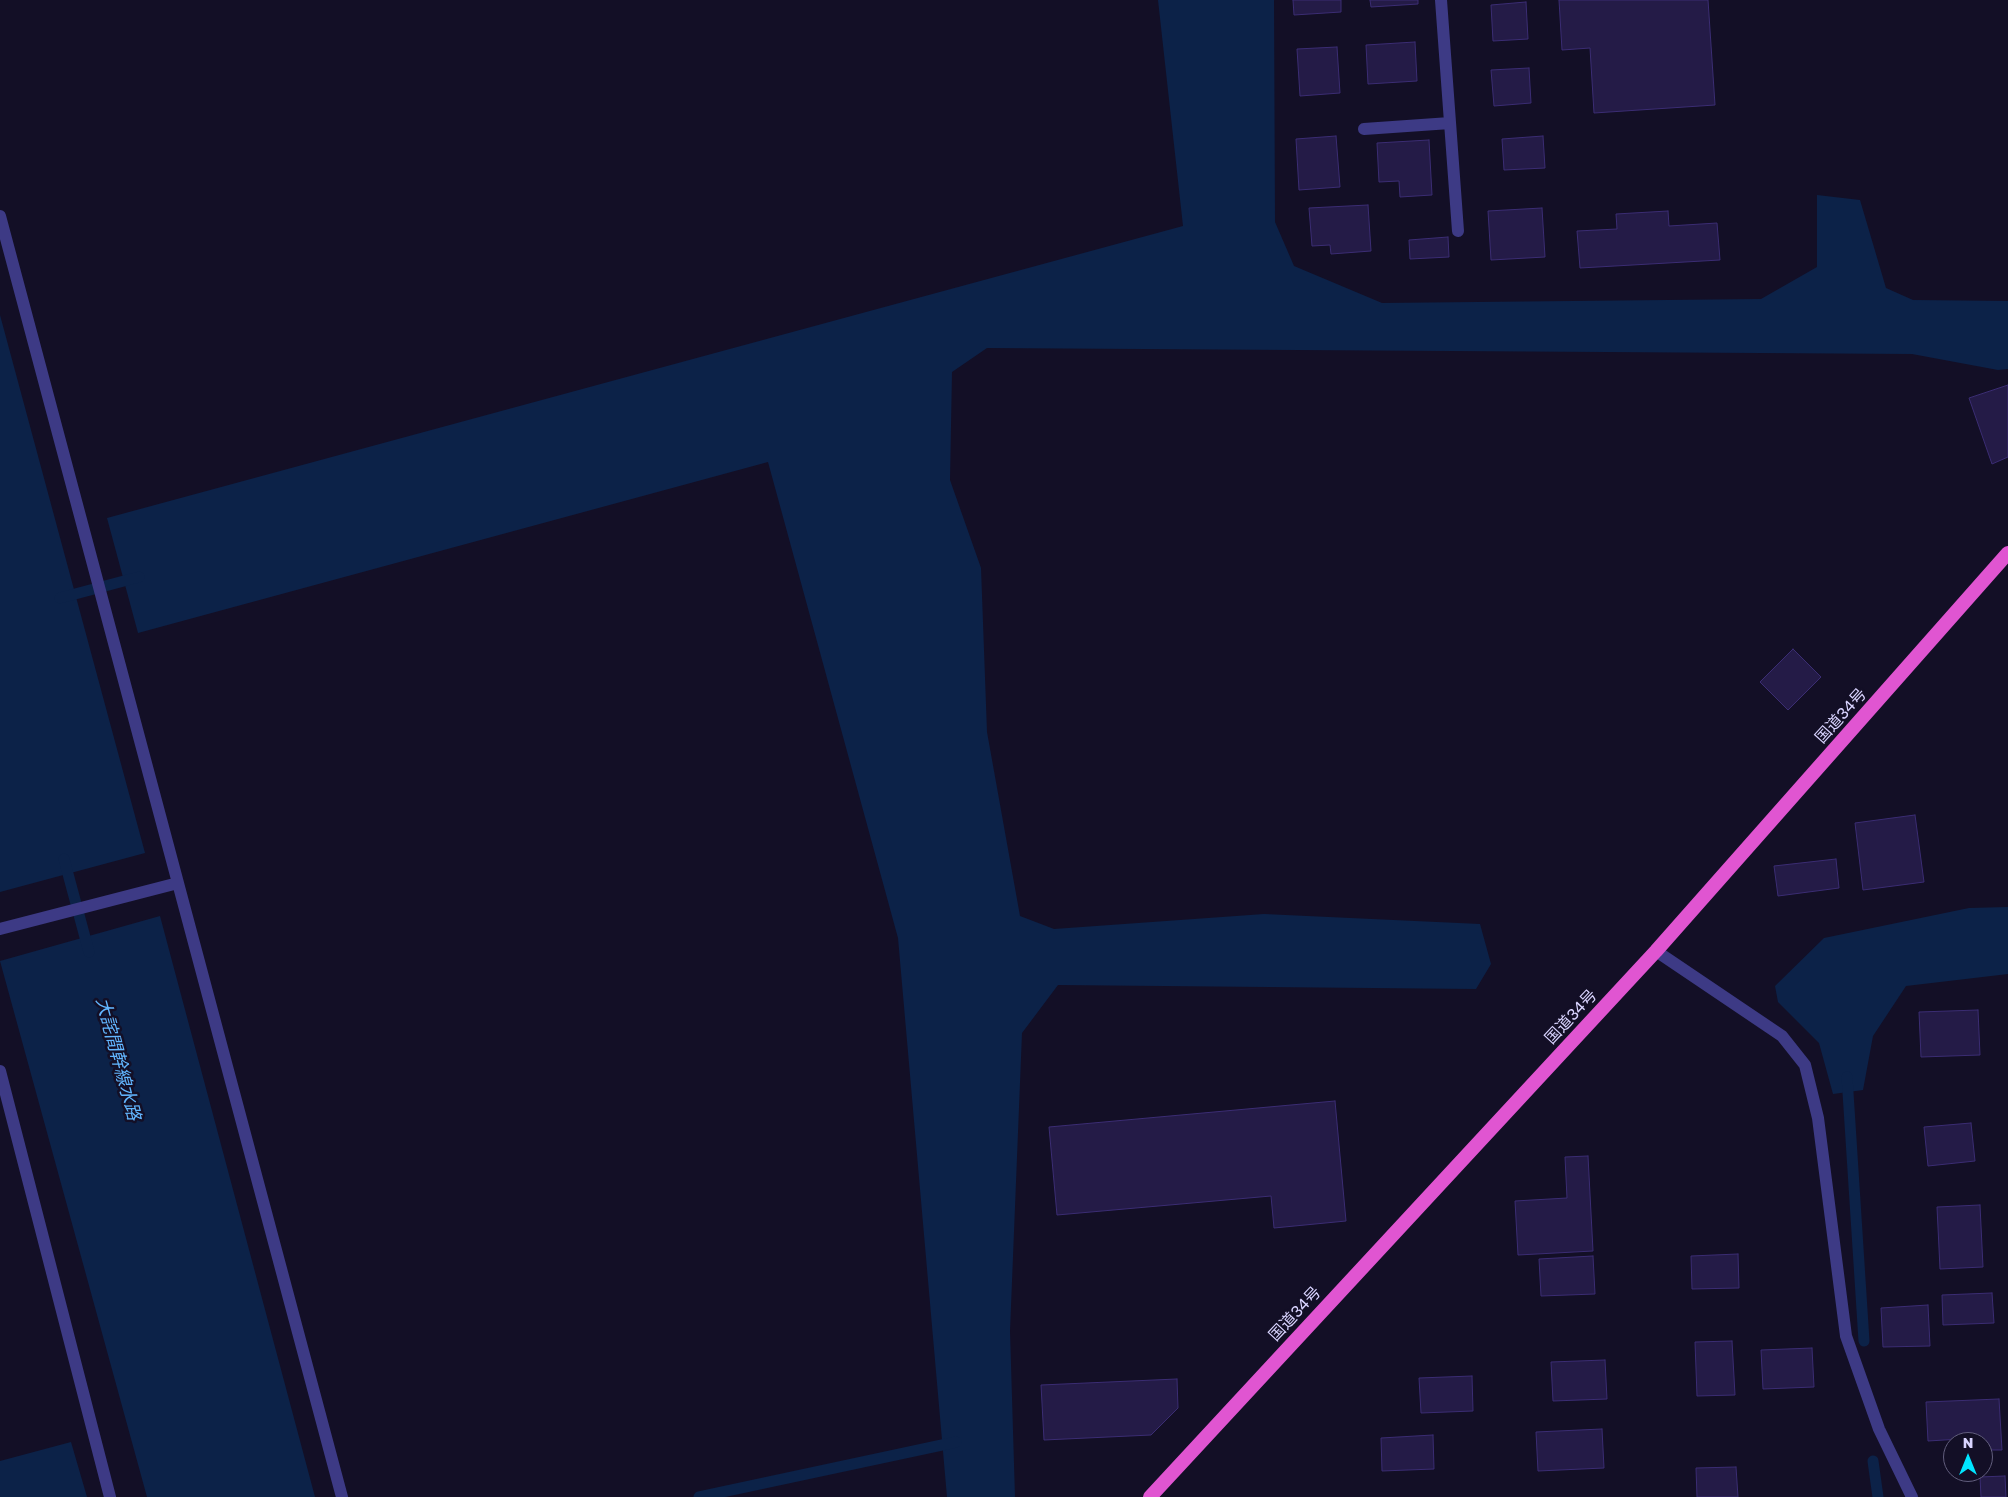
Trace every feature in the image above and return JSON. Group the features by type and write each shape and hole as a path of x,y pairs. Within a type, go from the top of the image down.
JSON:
{"highway":[{"name":"国道34号","path":"1150,1497 1656,951 2008,554"}],"street":[{"path":"1441,0 1458,231"},
{"path":"1364,129 1450,123"},
{"path":"0,216 342,1497"},
{"path":"0,929 178,883"},
{"path":"1656,951 1782,1036 1805,1065 1818,1118 1846,1336 1879,1429 1912,1497"},
{"path":"0,1071 110,1497"}],"water":[{"path":"1158,0 1274,0 1275,222 1294,266 1382,303 1761,299 1817,267 1817,195 1860,200 1886,288 1913,300 2008,301 2008,369 1998,370 1912,354 987,348 952,372 950,480 981,568 987,732 1020,916 1054,929 1264,914 1480,924 1491,964 1476,989 1058,985 1022,1033 1010,1331 1015,1497 947,1497 898,938 768,462 138,633 107,518 1183,226"},
{"path":"0,315 145,853 0,892"},
{"path":"2008,907 2008,974 1906,986 1873,1036 1863,1090 1833,1094 1819,1043 1778,1002 1775,986 1824,938 1969,908"},
{"path":"160,916 315,1497 147,1497 0,961"},
{"path":"71,1442 87,1497 0,1497 0,1461"}],"building":[{"path":"1293,0 1341,0 1341,12 1294,15"},
{"path":"1370,0 1418,0 1418,4 1371,7"},
{"path":"1559,0 1708,0 1715,105 1594,113 1590,48 1562,50"},
{"path":"1526,2 1528,39 1493,41 1491,5"},
{"path":"1415,42 1417,81 1368,84 1366,45"},
{"path":"1337,47 1340,93 1300,96 1297,49"},
{"path":"1529,68 1531,103 1494,106 1491,70"},
{"path":"1336,136 1340,187 1299,190 1296,139"},
{"path":"1543,136 1545,168 1504,170 1502,139"},
{"path":"1429,140 1432,195 1400,197 1399,181 1379,182 1377,143"},
{"path":"1368,205 1371,251 1331,254 1330,245 1312,246 1309,208"},
{"path":"1542,208 1545,257 1491,260 1488,211"},
{"path":"1668,211 1669,226 1717,223 1720,260 1580,268 1577,231 1617,229 1616,214"},
{"path":"1448,237 1449,257 1410,259 1409,240"},
{"path":"2008,385 2008,457 1992,464 1969,398"},
{"path":"1793,649 1821,677 1788,710 1760,682"},
{"path":"1915,815 1924,882 1863,890 1855,823"},
{"path":"1836,859 1839,888 1778,896 1774,866"},
{"path":"1978,1010 1980,1055 1921,1057 1919,1012"},
{"path":"1335,1101 1346,1221 1274,1228 1271,1196 1057,1215 1049,1127"},
{"path":"1971,1123 1975,1161 1928,1166 1924,1127"},
{"path":"1588,1156 1593,1251 1518,1255 1515,1201 1567,1198 1565,1157"},
{"path":"1980,1205 1983,1267 1940,1269 1937,1207"},
{"path":"1738,1254 1739,1288 1692,1289 1691,1256"},
{"path":"1593,1256 1595,1294 1541,1296 1539,1259"},
{"path":"1992,1293 1994,1323 1943,1325 1942,1295"},
{"path":"1928,1305 1930,1346 1883,1347 1881,1308"},
{"path":"1732,1341 1735,1395 1697,1396 1695,1342"},
{"path":"1812,1348 1814,1387 1763,1389 1761,1350"},
{"path":"1605,1360 1607,1399 1553,1401 1551,1362"},
{"path":"1472,1376 1473,1411 1421,1413 1419,1378"},
{"path":"1177,1379 1178,1408 1151,1435 1044,1440 1041,1385"},
{"path":"1999,1399 2002,1450 1993,1450 1993,1432 1943,1432 1943,1440 1928,1441 1926,1402"},
{"path":"1602,1429 1604,1468 1538,1471 1536,1432"},
{"path":"1433,1435 1434,1469 1382,1471 1381,1438"},
{"path":"1736,1467 1738,1497 1697,1497 1696,1468"},
{"path":"1993,1476 2005,1476 2006,1497 1981,1497 1980,1482 1993,1482"}],"waterway":[{"path":"60,598 139,577"},
{"name":"大詫間幹線水路","path":"64,859 89,952"},
{"path":"1847,1077 1864,1341"},
{"path":"699,1497 956,1442"},
{"path":"1873,1461 1878,1497"}]}
